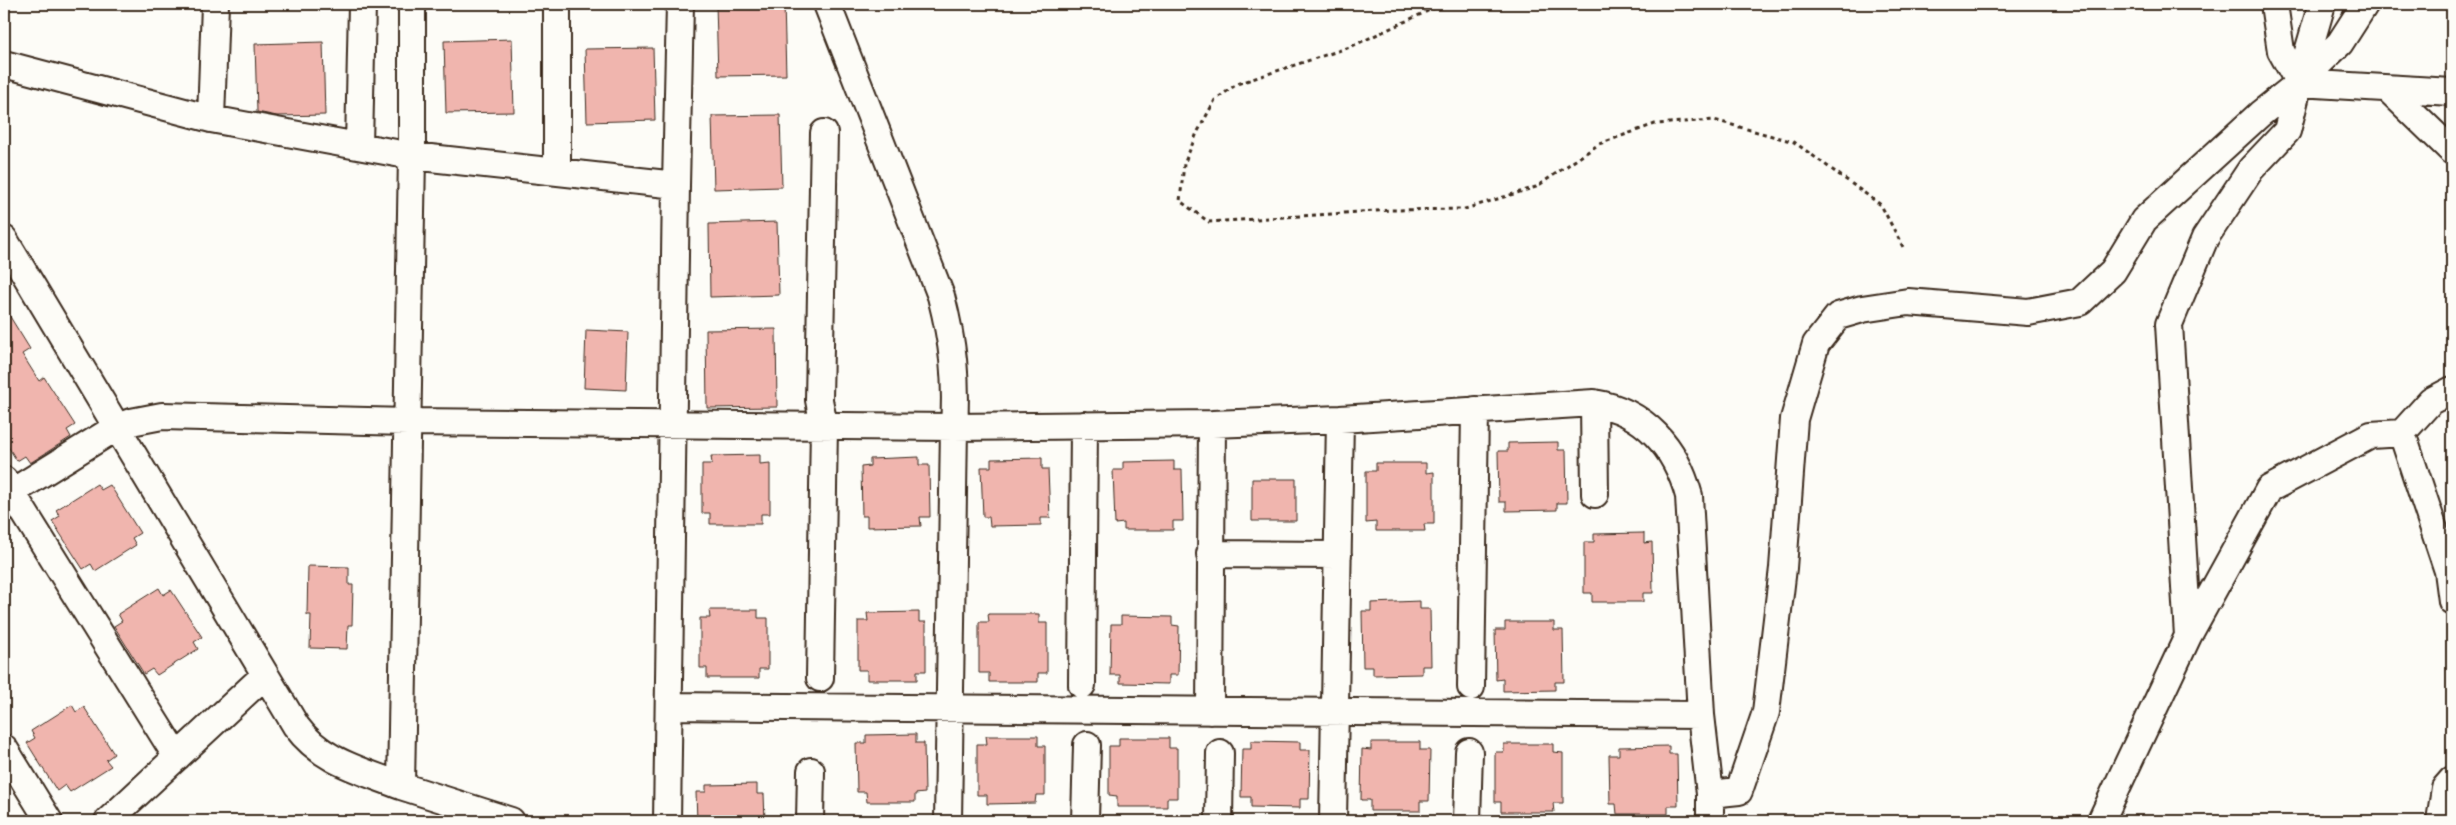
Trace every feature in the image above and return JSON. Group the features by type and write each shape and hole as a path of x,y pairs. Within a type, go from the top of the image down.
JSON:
{"street":[{"path":"211,120 215,4"},
{"path":"359,146 362,4"},
{"path":"401,786 412,156 412,4"},
{"path":"557,4 557,172"},
{"path":"667,821 680,4"},
{"path":"827,4 941,296 952,336 956,392 948,821"},
{"path":"2274,4 2281,51 2299,83"},
{"path":"2188,636 2169,324 2205,238 2250,169 2287,131 2322,4"},
{"path":"1710,794 1739,791 1766,712 1783,568 1794,419 1816,344 1838,316 1862,309 1908,302 2028,312 2080,302 2113,271 2144,220 2260,114 2299,83 2340,43 2365,4"},
{"path":"4,64 211,120 412,156 676,185"},
{"path":"2299,83 2452,92"},
{"path":"2388,89 2452,151"},
{"path":"820,678 824,426 820,400 824,133"},
{"path":"4,238 296,726 318,750 332,759 401,786 511,821"},
{"path":"2101,821 2188,636 2269,489 2371,435 2402,433 2431,401 2452,390"},
{"path":"176,757 6,489 117,427 146,418 162,416 407,422 954,427 1212,424 1340,419 1594,403 1610,406 1634,416 1656,432 1683,473 1689,496 1701,715 1710,794 1710,821"},
{"path":"1594,403 1595,494"},
{"path":"1471,686 1476,410"},
{"path":"1333,821 1340,419"},
{"path":"1210,711 1212,424"},
{"path":"1082,684 1084,425"},
{"path":"2402,433 2450,570 2452,601"},
{"path":"1210,554 1338,555"},
{"path":"108,821 265,675"},
{"path":"669,706 1701,715"},
{"path":"1085,821 1087,745"},
{"path":"4,748 49,821"},
{"path":"1467,821 1469,752"},
{"path":"1219,821 1220,753"},
{"path":"810,821 811,771"},
{"path":"2440,821 2445,788 2452,780"}],"path":[{"path":"1443,4 1350,47 1237,84 1215,100 1196,133 1184,164 1180,200 1209,222 1391,210 1465,209 1536,187 1600,144 1655,124 1714,120 1794,142 1880,205 1903,247"}],"building":[{"path":"716,4 784,4 786,75 718,76"},
{"path":"512,39 514,112 446,113 444,41"},
{"path":"323,42 325,115 277,116 257,112 255,44"},
{"path":"653,48 655,120 587,122 585,49"},
{"path":"780,115 782,187 714,189 712,116"},
{"path":"777,222 779,295 710,297 709,224"},
{"path":"4,307 30,349 22,354 39,381 44,377 75,425 67,430 71,437 30,463 25,456 17,461 4,440"},
{"path":"776,329 777,407 707,408 706,330"},
{"path":"586,330 628,332 626,390 584,388"},
{"path":"1558,442 1558,450 1566,450 1567,503 1557,503 1557,510 1506,511 1506,502 1499,502 1498,451 1508,451 1508,443"},
{"path":"760,455 760,464 770,463 770,514 761,514 761,524 710,524 710,513 702,513 702,464 712,464 711,456"},
{"path":"919,457 919,465 929,465 930,517 920,517 921,526 867,527 867,516 862,516 861,467 870,466 870,459"},
{"path":"1042,458 1042,469 1048,469 1050,518 1041,518 1041,525 990,526 989,517 983,517 981,467 991,467 991,459"},
{"path":"1174,461 1174,470 1182,470 1183,521 1173,521 1173,530 1124,530 1124,523 1115,524 1113,470 1123,470 1123,462"},
{"path":"1376,463 1426,463 1426,473 1434,472 1434,524 1424,524 1425,531 1376,531 1376,522 1366,523 1366,471 1376,471"},
{"path":"1252,479 1296,479 1296,521 1252,521"},
{"path":"97,484 101,490 110,485 140,533 132,538 136,545 95,571 91,564 83,569 52,521 60,516 56,510"},
{"path":"1644,533 1644,543 1652,542 1653,593 1643,593 1643,602 1592,602 1592,593 1584,593 1584,542 1594,542 1594,534"},
{"path":"308,566 349,567 349,585 353,585 352,625 348,625 347,649 310,648 311,615 307,615"},
{"path":"159,588 163,595 171,590 202,637 194,642 198,649 157,675 152,669 144,674 114,626 122,621 118,614"},
{"path":"1420,601 1420,609 1430,609 1431,666 1422,666 1422,674 1373,675 1373,667 1363,667 1362,611 1371,611 1371,603"},
{"path":"709,610 758,610 758,618 768,618 768,669 759,669 759,678 707,678 707,668 700,668 700,618 710,618"},
{"path":"919,612 919,622 926,622 926,671 917,671 917,680 867,680 867,670 858,670 858,621 868,621 867,613"},
{"path":"988,614 1039,614 1039,623 1047,623 1047,673 1038,673 1038,682 989,682 989,673 979,673 979,622 989,622"},
{"path":"1121,616 1172,617 1172,625 1179,626 1178,675 1169,675 1169,684 1120,683 1120,675 1110,675 1111,624 1121,624"},
{"path":"1505,622 1554,622 1554,630 1563,630 1564,682 1555,682 1555,690 1503,691 1503,679 1496,680 1495,630 1505,630"},
{"path":"72,705 76,712 84,707 114,754 106,760 111,766 70,792 65,785 57,791 27,743 35,738 31,731"},
{"path":"916,734 916,743 924,743 925,793 915,794 915,802 867,802 866,792 857,792 856,743 866,743 866,735"},
{"path":"986,736 1038,736 1038,746 1045,746 1045,795 1036,795 1035,803 987,804 987,795 977,795 977,744 987,744"},
{"path":"1119,738 1169,738 1169,748 1177,748 1177,798 1167,798 1167,807 1117,807 1117,796 1109,795 1109,746 1119,746"},
{"path":"1251,741 1300,742 1300,750 1310,750 1309,799 1300,799 1300,808 1251,807 1251,797 1241,797 1242,749 1251,749"},
{"path":"1371,742 1420,742 1420,750 1430,750 1429,801 1420,801 1420,811 1370,811 1370,800 1361,800 1362,749 1371,750"},
{"path":"1504,744 1553,744 1553,752 1563,753 1563,803 1553,803 1554,812 1501,812 1501,802 1495,802 1495,752 1504,752"},
{"path":"1669,746 1669,754 1677,754 1678,806 1668,806 1668,814 1617,814 1616,804 1610,804 1609,755 1619,755 1619,747"},
{"path":"757,784 757,794 764,794 765,821 697,821 696,792 706,792 706,785"}]}
